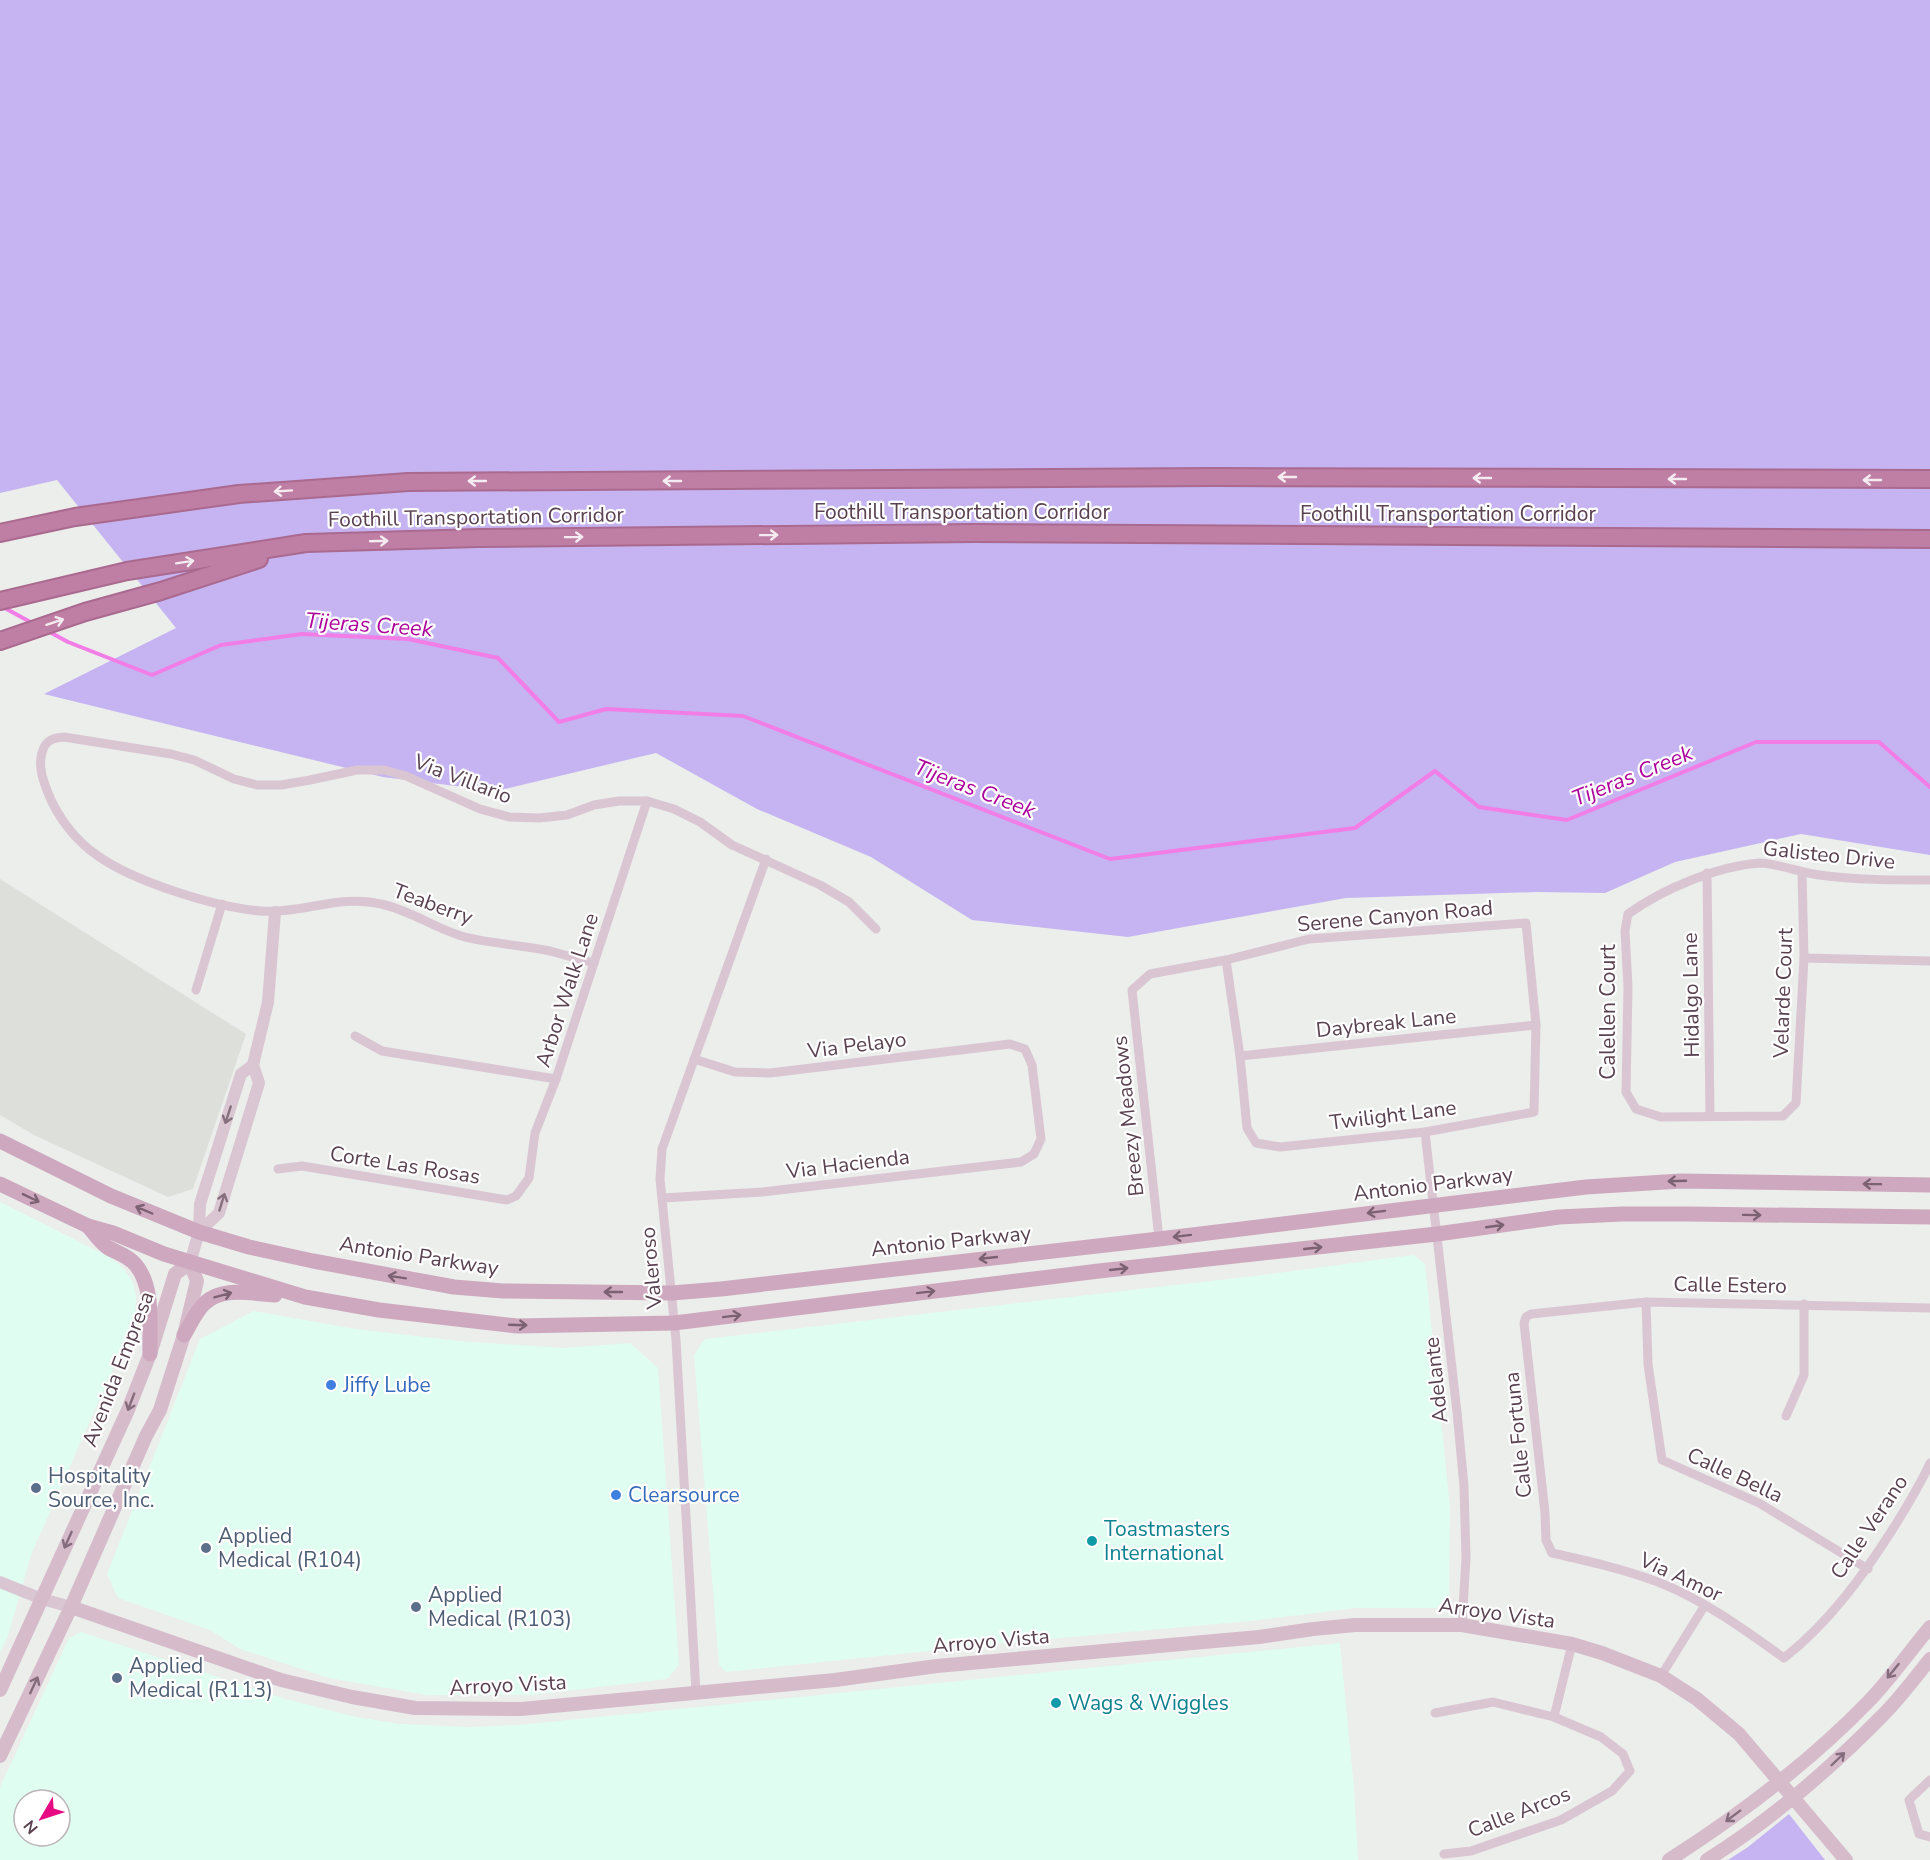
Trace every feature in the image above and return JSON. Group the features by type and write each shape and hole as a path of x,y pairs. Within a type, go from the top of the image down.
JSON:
{"highway":[{"name":"Foothill Transportation Corridor","path":"0,533 75,517 239,494 408,482 1214,477 1930,479"},
{"path":"0,527 75,517"},
{"name":"Foothill Transportation Corridor","path":"0,601 128,571 306,543 478,538 974,533 1930,539"},
{"path":"0,641 306,543"}],"main road":[{"name":"Antonio Parkway","path":"0,1141 101,1192 199,1232 230,1242 313,1261 454,1287 544,1292 672,1293 721,1289 1586,1187 1682,1180 1930,1185"},
{"path":"0,1184 88,1226 113,1233 190,1263 305,1297"},
{"path":"184,1335 205,1303 225,1293 305,1297 379,1310 516,1326 674,1323 1099,1271 1437,1234 1559,1217 1622,1214 1930,1217"},
{"path":"88,1226 106,1246 123,1254 139,1270 150,1305 150,1354"},
{"name":"Avenida Empresa","path":"0,1690 80,1512 111,1450 150,1354 175,1274 190,1263 197,1281 184,1335 160,1410 146,1436 71,1607 0,1756"},
{"name":"Arroyo Vista","path":"71,1607 281,1680 352,1697 415,1708 521,1708 835,1680 937,1666 1259,1637 1313,1629 1393,1624 1462,1625 1572,1644 1661,1676 1697,1699 1739,1734 1846,1860"},
{"path":"1669,1860 1707,1836 1819,1750 1870,1700 1930,1627"},
{"path":"1707,1860 1794,1797 1832,1765 1885,1713 1930,1659"}],"street":[{"name":"Via Villario","path":"45,743 52,738 64,737 171,754 194,760 234,779 257,785 310,780 357,770 384,770 406,776 480,809 509,817 539,818 567,815 594,805 619,801 647,801 674,808 700,822 732,845 766,859 849,902 876,929"},
{"name":"Teaberry","path":"45,743 40,762 43,780 51,801 76,837 98,856 129,873 165,888 257,911 275,912 340,901 380,903 466,937 549,951 594,963"},
{"name":"Arbor Walk Lane","path":"523,1189 529,1178 535,1133 556,1079 647,801"},
{"name":"Valeroso","path":"696,1692 672,1293 660,1179 662,1149 766,859"},
{"name":"Galisteo Drive","path":"1628,914 1649,898 1707,873 1762,863 1802,873 1854,880 1930,880"},
{"name":"Hidalgo Lane","path":"1707,873 1710,1116"},
{"name":"Velarde Court","path":"1710,1116 1783,1116 1796,1103 1804,958 1802,873"},
{"path":"195,990 222,904"},
{"name":"Avenida Empresa","path":"199,1232 219,1213 259,1083 253,1065 268,1002 275,912"},
{"name":"Calellen Court","path":"1628,914 1625,931 1628,987 1626,1092 1636,1109 1661,1117 1710,1116"},
{"name":"Serene Canyon Road","path":"1132,990 1150,974 1226,960 1309,939 1526,923 1536,1025"},
{"path":"1804,958 1930,961"},
{"path":"1226,960 1240,1056"},
{"name":"Breezy Meadows","path":"1132,990 1159,1239"},
{"name":"Daybreak Lane","path":"1240,1056 1536,1025"},
{"name":"Twilight Lane","path":"1240,1056 1247,1128 1256,1143 1280,1147 1425,1132 1534,1112 1536,1025"},
{"path":"355,1036 382,1051 556,1079"},
{"name":"Via Pelayo","path":"694,1059 735,1072 770,1073 1010,1044 1025,1050 1032,1065 1041,1140 1034,1154"},
{"name":"Avenida Empresa","path":"190,1263 199,1232 200,1204 241,1074 253,1065"},
{"name":"Adelante","path":"1425,1132 1464,1486 1466,1558 1462,1625"},
{"name":"Via Hacienda","path":"663,1198 762,1192 1021,1162 1034,1154"},
{"name":"Corte Las Rosas","path":"278,1169 302,1166 507,1200 516,1196 523,1189"},
{"name":"Calle Estero","path":"1531,1314 1646,1302 1930,1308"},
{"name":"Calle Bella","path":"1646,1302 1648,1364 1662,1460 1759,1503 1868,1569"},
{"path":"1786,1416 1804,1375 1804,1304"},
{"name":"Calle Fortuna","path":"1531,1314 1524,1323 1524,1333 1545,1513 1546,1540 1551,1553"},
{"name":"Calle Verano","path":"1784,1658 1808,1639 1868,1569 1921,1483 1930,1463"},
{"name":"Via Amor","path":"1551,1553 1606,1565 1660,1583 1705,1605 1746,1630 1784,1658"},
{"path":"0,1582 42,1599 71,1607"},
{"path":"1661,1676 1705,1605"},
{"path":"1435,1713 1493,1702 1554,1717 1572,1644"},
{"name":"Calle Arcos","path":"1444,1854 1471,1851 1561,1820 1612,1791 1630,1771 1623,1754 1602,1737 1554,1717"},
{"path":"1930,1780 1909,1800 1918,1834 1930,1837"}],"shaded area":[{"path":"0,0 1930,0 1930,855 1801,834 1675,862 1605,893 1537,892 1346,898 1128,937 972,920 871,857 757,809 656,753 496,791 383,777 44,694 176,628 57,480 0,493"},
{"path":"0,879 246,1034 193,1189 168,1197 34,1135 0,1115"},
{"path":"0,1202 113,1259 133,1282 136,1297 135,1315 130,1330 31,1555 8,1636 0,1652"},
{"path":"1413,1255 1425,1264 1450,1508 1449,1597 1437,1608 1356,1608 1250,1621 726,1672 719,1665 694,1355 705,1339 1263,1275"},
{"path":"254,1311 355,1329 460,1341 563,1348 630,1343 658,1368 679,1665 667,1679 532,1695 427,1695 329,1678 240,1649 210,1630 118,1598 107,1574 200,1339"},
{"path":"81,1632 286,1699 356,1717 401,1724 471,1727 518,1725 1340,1643 1354,1788 1358,1860 0,1860 0,1787 69,1638"},
{"path":"1789,1814 1825,1860 1728,1860 1748,1847"}],"waterway":[{"name":"Tijeras Creek","path":"1,606 34,624"},
{"name":"Tijeras Creek","path":"46,630 68,642 152,675 221,645 302,634 408,639 498,658 559,722 606,709 743,716 1110,859 1355,828 1435,771 1479,807 1567,820 1756,742 1879,742 1930,787"}],"place":[{"name":"Jiffy Lube","path":"331,1385"},
{"name":"Hospitality Source, Inc.","path":"36,1488"},
{"name":"Clearsource","path":"616,1495"},
{"name":"Toastmasters International","path":"1092,1541"},
{"name":"Applied Medical (R104)","path":"206,1548"},
{"name":"Applied Medical (R103)","path":"416,1607"},
{"name":"Applied Medical (R113)","path":"117,1678"},
{"name":"Wags & Wiggles","path":"1056,1703"}]}
